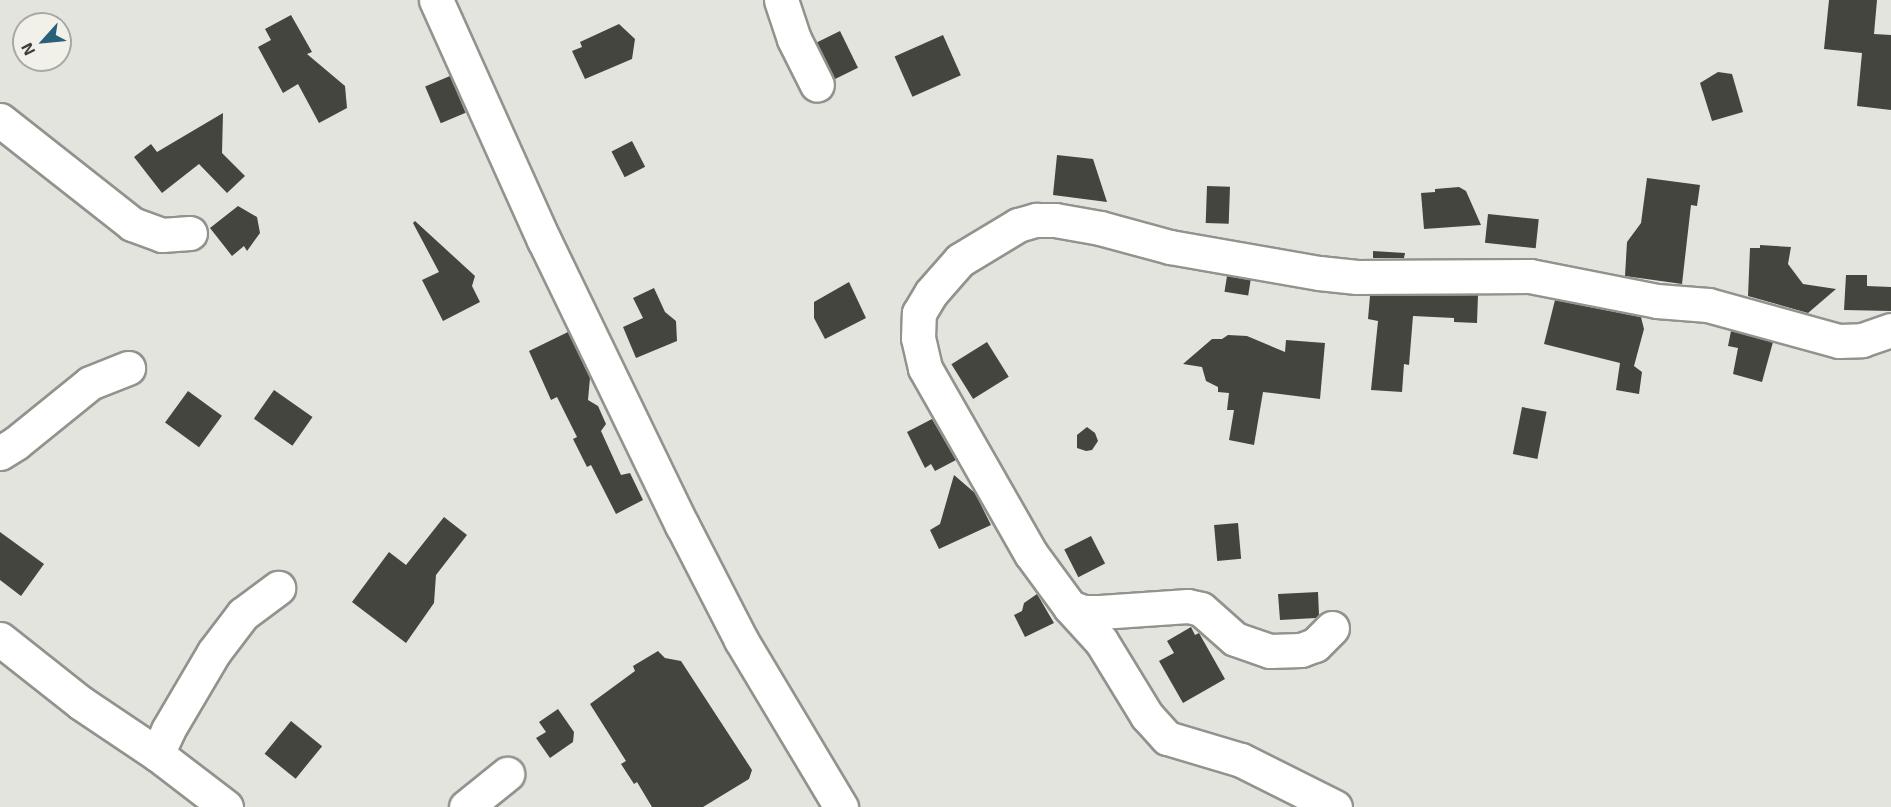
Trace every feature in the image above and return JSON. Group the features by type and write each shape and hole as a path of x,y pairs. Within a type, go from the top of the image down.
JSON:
{"street":[{"path":"436,0 544,240 687,534 741,640 841,807"},
{"path":"782,0 794,39 817,85"},
{"path":"0,120 132,224 162,235 190,233"},
{"path":"1335,807 1241,760 1167,738 1148,716 1101,641 1070,608 1031,554 925,368 918,339 919,313 931,293 960,260 1018,225 1036,220 1055,220 1100,228 1170,247 1338,275 1530,276 1657,301 1708,306 1839,341 1862,340 1891,330"},
{"path":"0,453 90,383 128,368"},
{"path":"157,754 168,730 214,652 243,614 278,588"},
{"path":"1070,608 1100,612 1188,606 1201,609 1235,639 1270,651 1301,650 1315,645 1332,628"},
{"path":"0,639 81,703 157,754 226,807"},
{"path":"466,807 507,774"}],"building":[{"path":"1829,0 1877,0 1874,34 1891,35 1891,110 1857,106 1862,53 1824,49"},
{"path":"291,15 312,52 307,54 345,86 347,108 319,123 298,84 283,93 258,47 271,40 265,29"},
{"path":"619,24 635,39 632,59 585,79 572,51 582,47 580,42"},
{"path":"840,31 858,68 835,79 817,42"},
{"path":"943,35 961,75 912,97 895,57"},
{"path":"1718,72 1732,74 1743,112 1712,121 1700,83"},
{"path":"450,76 466,113 441,123 425,87"},
{"path":"223,113 222,153 245,176 227,193 199,164 162,193 134,157 151,144 157,152"},
{"path":"632,141 645,167 625,177 612,151"},
{"path":"1057,155 1093,159 1107,202 1053,195"},
{"path":"1647,178 1700,185 1697,206 1691,205 1682,284 1625,276 1627,242 1641,223"},
{"path":"1207,186 1230,187 1229,224 1206,223"},
{"path":"1459,187 1466,191 1481,225 1424,229 1421,193"},
{"path":"238,206 257,217 260,233 247,251 244,246 232,256 210,228"},
{"path":"1488,214 1539,219 1536,248 1485,243"},
{"path":"415,221 475,276 472,286 480,302 443,321 422,280 439,272 413,223"},
{"path":"1760,245 1791,247 1788,264 1803,284 1836,289 1808,313 1748,296 1750,248 1760,248"},
{"path":"1373,251 1405,253 1404,258 1373,258"},
{"path":"1846,275 1867,275 1867,286 1891,287 1891,311 1844,310"},
{"path":"1227,276 1251,280 1248,296 1224,292"},
{"path":"849,282 866,318 825,339 814,318 814,302"},
{"path":"654,288 665,312 676,321 677,341 636,358 623,327 643,318 633,298"},
{"path":"1478,295 1477,323 1454,322 1454,318 1413,316 1409,365 1404,364 1402,392 1371,390 1378,321 1368,319 1370,296"},
{"path":"1555,300 1641,317 1644,329 1634,366 1642,372 1639,394 1616,390 1620,363 1544,344"},
{"path":"1731,331 1773,342 1762,382 1733,374 1738,348 1728,346"},
{"path":"568,332 590,378 588,400 598,406 606,424 601,431 621,475 630,473 643,500 616,514 591,465 587,467 573,439 577,437 557,397 551,400 529,351"},
{"path":"1228,335 1247,336 1285,352 1286,340 1325,343 1320,399 1263,392 1254,445 1229,440 1234,410 1227,410 1229,393 1218,392 1218,387 1206,381 1202,367 1183,364 1212,339 1222,339"},
{"path":"987,342 1009,377 973,399 951,364"},
{"path":"274,390 313,417 292,446 254,419"},
{"path":"188,391 222,416 199,447 165,423"},
{"path":"1522,407 1547,412 1537,459 1513,454"},
{"path":"932,419 956,460 935,471 931,464 925,468 907,432"},
{"path":"1087,427 1095,433 1098,441 1092,450 1086,451 1077,448 1077,435"},
{"path":"954,475 975,493 991,525 939,549 930,530 940,524"},
{"path":"444,517 467,535 436,575 434,603 406,643 352,602 389,552 406,565"},
{"path":"1238,523 1241,559 1217,561 1214,525"},
{"path":"0,532 44,564 21,596 0,580"},
{"path":"1091,536 1105,564 1078,577 1064,550"},
{"path":"1318,592 1319,615 1316,618 1280,620 1278,594"},
{"path":"1037,594 1054,623 1025,637 1014,615 1022,611 1024,603"},
{"path":"1191,627 1195,635 1199,633 1225,679 1183,703 1159,661 1174,653 1167,641"},
{"path":"658,651 665,658 681,661 752,770 749,779 703,807 652,807 637,782 634,784 621,764 626,761 590,704 635,671 633,666"},
{"path":"558,709 574,732 573,742 550,758 536,738 546,732 539,722"},
{"path":"291,721 322,746 296,779 265,754"}]}
